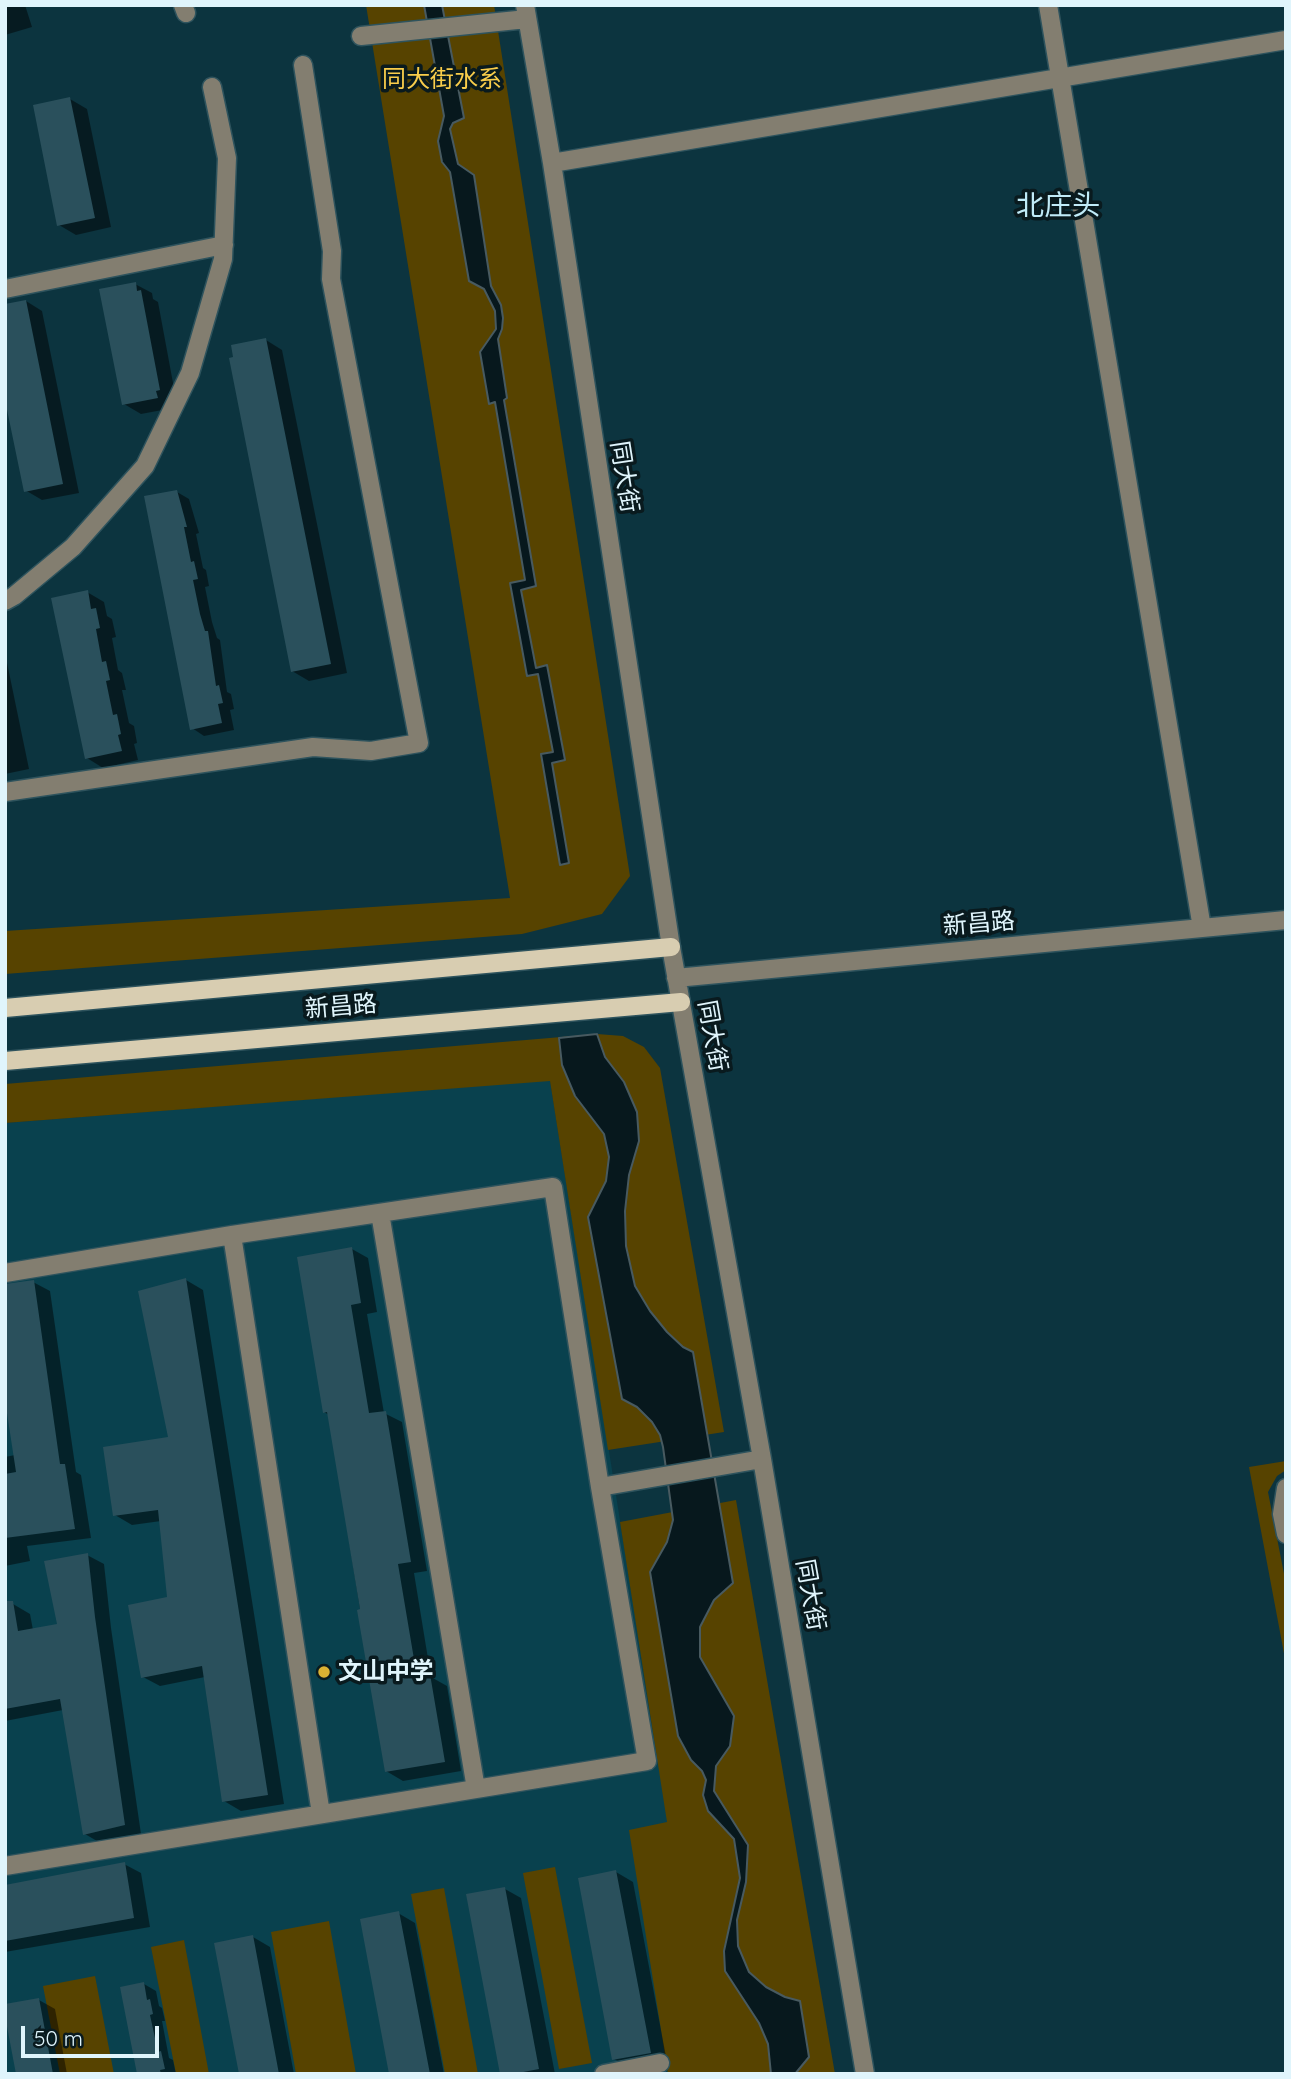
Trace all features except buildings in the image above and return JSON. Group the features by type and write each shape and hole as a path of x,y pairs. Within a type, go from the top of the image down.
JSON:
{"main road":[{"name":"新昌路","path":"5,1008 671,947"},
{"name":"新昌路","path":"5,1061 681,1002"}],"street":[{"path":"1048,5 1202,928"},
{"path":"361,36 526,12"},
{"name":"同大街","path":"526,12 552,163 676,978 762,1459 865,2074"},
{"path":"552,163 1286,40"},
{"path":"5,792 313,747 372,751 419,743 331,279 332,250 303,65"},
{"path":"5,601 73,547 145,466 190,373 223,259 228,159 212,87"},
{"path":"5,289 224,245"},
{"name":"新昌路","path":"676,978 1286,920"},
{"path":"5,1273 232,1235 553,1187 600,1487 647,1761 5,1866"},
{"path":"380,1213 476,1789"},
{"path":"232,1235 321,1814"},
{"path":"600,1487 762,1459"},
{"path":"1286,1488 1282,1514 1286,1534"},
{"path":"604,2074 660,2063"}],"shaded area":[{"path":"424,5 442,5 464,118 453,123 450,129 458,164 474,175 491,286 501,305 503,318 498,339 507,398 504,400 536,586 521,590 536,668 547,665 565,760 552,763 569,863 560,865 541,754 553,752 538,674 527,676 510,583 525,580 495,402 489,404 480,352 496,329 495,311 484,289 469,281 450,172 442,162 438,141 444,116"},
{"path":"597,1034 605,1057 624,1082 637,1112 639,1141 629,1175 625,1211 626,1246 635,1286 667,1332 683,1347 693,1352 733,1583 714,1600 700,1627 700,1657 734,1716 730,1746 716,1766 714,1791 748,1845 746,1882 737,1920 738,1946 749,1972 766,1987 800,2001 809,2057 795,2074 771,2074 768,2044 759,2023 725,1971 724,1951 740,1878 734,1839 708,1811 703,1795 706,1780 678,1736 650,1572 667,1542 673,1520 663,1447 652,1422 637,1407 622,1399 588,1217 606,1181 609,1157 604,1134 575,1096 562,1065 559,1038"},
{"name":"文山中学","path":"550,1080 708,2074 5,2074 5,1123"}],"green space":[{"name":"同大街水系","path":"366,5 494,5 630,876 602,914 522,934 5,974 5,931 510,898"},
{"path":"597,1034 623,1036 644,1047 660,1068 724,1432 608,1450 550,1081 5,1123 5,1084"},
{"path":"1286,1461 1286,1470 1277,1476 1268,1492 1286,1584 1286,1664 1249,1467"},
{"path":"736,1500 835,2074 668,2074 629,1830 667,1822 620,1522"},
{"path":"555,1867 592,2063 559,2069 523,1873"},
{"path":"444,1888 478,2074 445,2074 411,1894"},
{"path":"329,1921 356,2074 296,2074 271,1932"},
{"path":"184,1940 209,2074 176,2074 151,1947"},
{"path":"95,1976 114,2074 60,2074 43,1986"}],"place":[{"name":"文山中学","path":"324,1672"}],"district":[{"name":"北庄头","path":"1058,207"}]}
